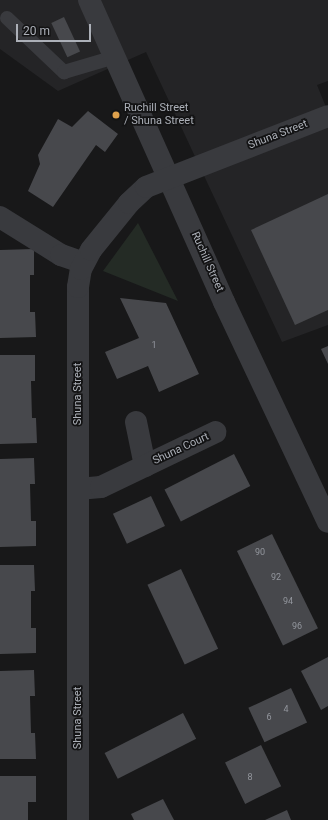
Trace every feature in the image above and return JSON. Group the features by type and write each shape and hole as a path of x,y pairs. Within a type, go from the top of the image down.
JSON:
{"street":[{"name":"Ruchill Street","path":"89,0 224,302 328,522"},
{"name":"Shuna Street","path":"78,820 78,287 84,263 135,196 169,177 328,116"},
{"path":"0,217 61,254 84,263"},
{"name":"Shuna Court","path":"136,422 145,466"},
{"name":"Shuna Court","path":"78,489 101,487 216,432"}],"lane":[{"path":"7,18 64,72 114,57"}],"shaded area":[{"path":"0,0 328,0 328,81 317,85 328,112 328,325 282,342 146,52 58,91 0,49"},
{"path":"138,223 178,301 103,271"}],"building":[{"path":"64,17 80,51 67,57 51,23"},
{"path":"88,111 118,134 105,152 96,145 53,207 28,191 40,164 38,155 58,119 72,127"},
{"path":"328,194 328,310 295,325 251,230"},
{"path":"34,249 34,275 30,275 30,312 35,312 36,337 0,338 0,250"},
{"path":"120,298 166,303 199,374 159,392 148,366 117,379 105,352 139,338"},
{"path":"328,346 328,364 321,349"},
{"path":"0,355 35,355 35,381 31,381 32,418 36,418 37,443 0,444"},
{"path":"234,454 250,486 181,521 165,489"},
{"path":"34,458 35,484 30,484 31,521 36,521 36,546 0,547 0,459"},
{"path":"151,496 165,526 127,544 113,514"},
{"path":"272,534 318,628 283,645 237,551"},
{"path":"0,565 34,565 35,591 31,591 31,628 36,628 36,653 0,654"},
{"path":"181,569 218,649 185,664 147,585"},
{"path":"328,657 328,706 321,710 301,671"},
{"path":"34,670 35,696 30,696 31,733 35,733 36,759 0,759 0,671"},
{"path":"291,688 307,722 264,742 248,708"},
{"path":"183,713 196,739 118,779 105,753"},
{"path":"261,745 281,786 245,804 225,763"},
{"path":"0,776 36,776 36,802 28,802 28,820 0,820"},
{"path":"163,799 174,820 134,820 131,814"},
{"path":"287,810 291,820 265,820"}],"place":[{"name":"Ruchill Street / Shuna Street","path":"116,115"}]}
